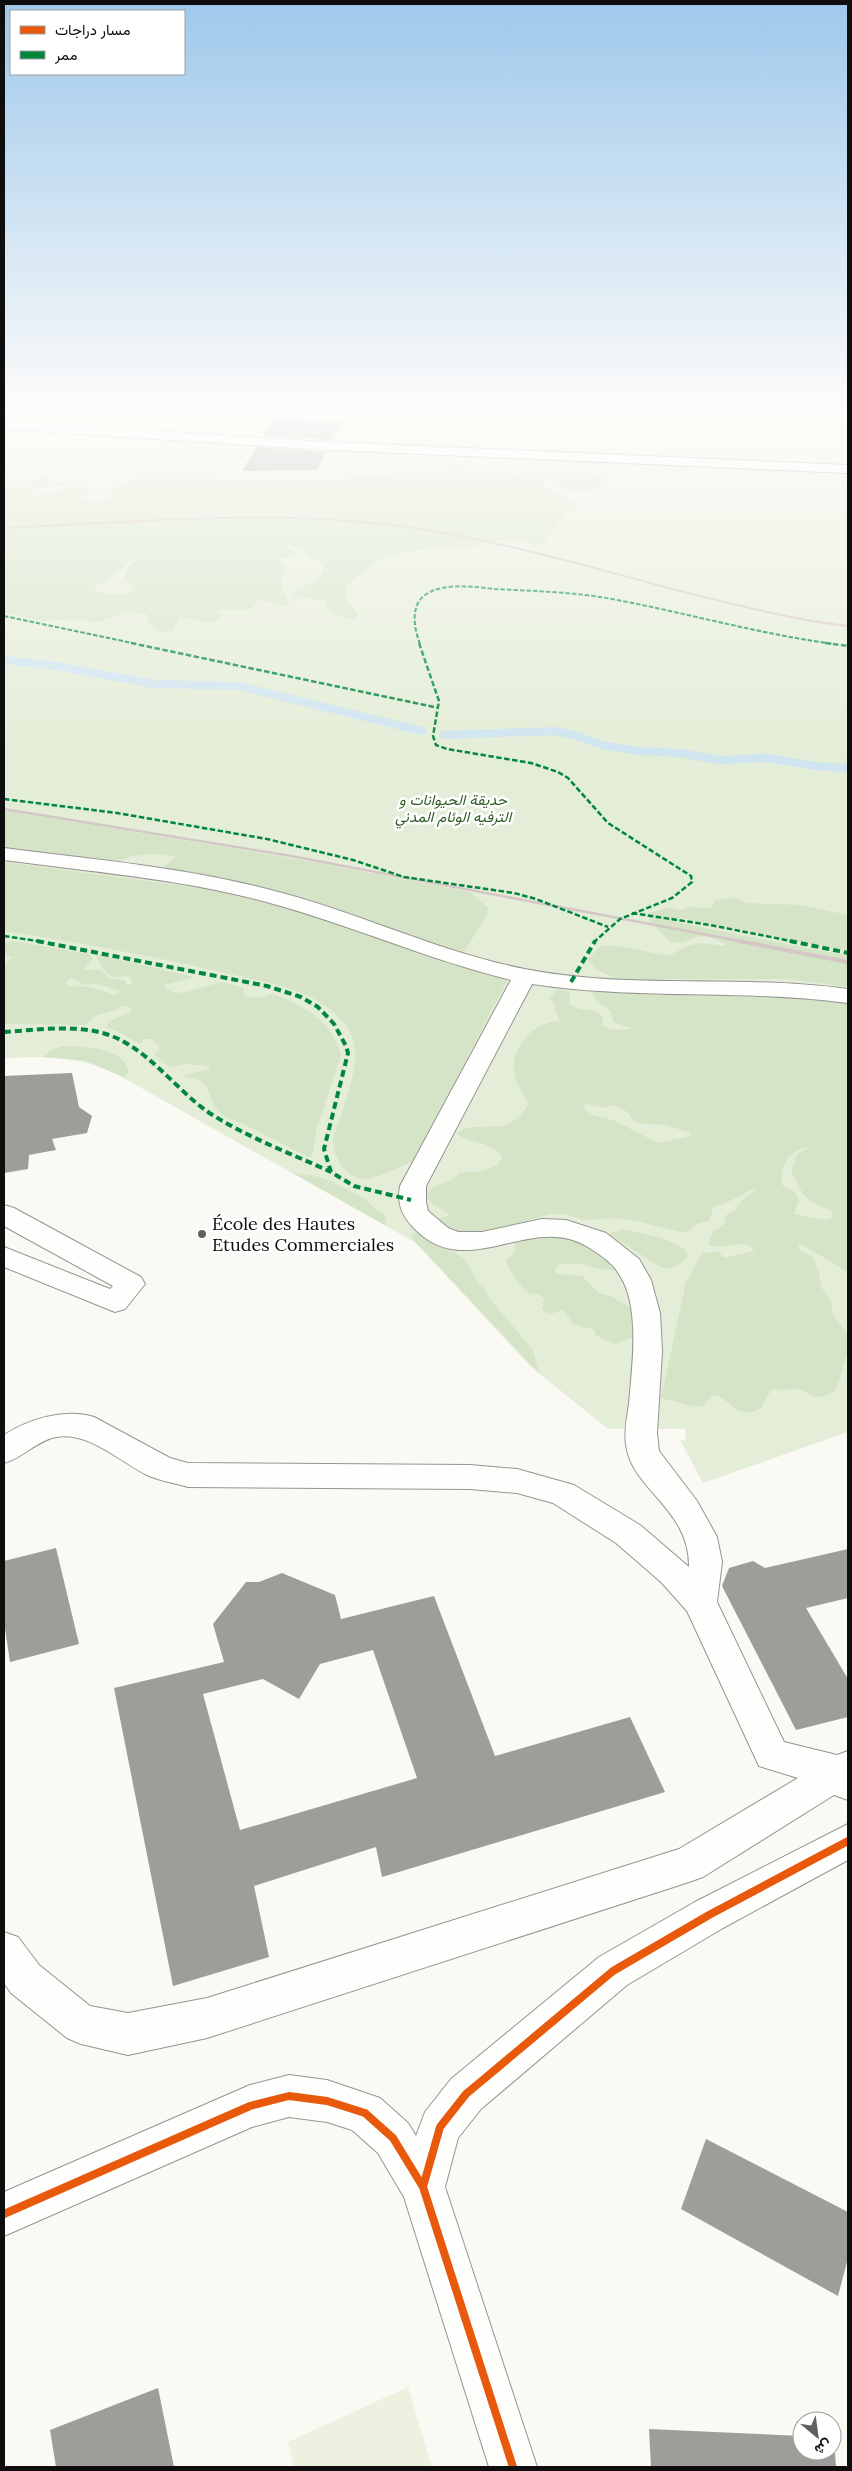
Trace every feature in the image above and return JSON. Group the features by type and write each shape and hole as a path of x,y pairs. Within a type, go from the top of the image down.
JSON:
{"street":[{"path":"4,854 188,879 254,892 458,958 525,976 619,985 791,988 848,996"},
{"path":"525,976 413,1186 410,1200 418,1218 427,1226 451,1240 468,1244 484,1242 540,1228 558,1228 575,1231 596,1239 629,1266 639,1285 646,1312 648,1360 642,1429 643,1452 654,1470 696,1525 706,1558 700,1602"},
{"path":"4,1214 131,1284 115,1302 4,1256"},
{"path":"4,1450 26,1436 54,1426 83,1425 160,1467 188,1475 470,1477 517,1481 563,1494 628,1534 674,1572 700,1602 772,1755 845,1774"},
{"path":"4,1951 25,1979 81,2024 128,2034 206,2018 689,1864 845,1774"},
{"path":"423,2187 440,2127 466,2094 613,1971 709,1915 848,1841"},
{"path":"4,2214 250,2106 289,2096 327,2101 365,2113 393,2138 423,2187 513,2467"}],"green space":[{"name":"حديقة الحيوانات و الترفيه الوئام المدني","path":"4,528 848,528 848,1432 703,1483 680,1440 686,1440 685,1429 608,1429 530,1366 416,1243 113,1072 85,1062 59,1058 4,1058"},
{"path":"4,528 555,528 543,545 518,541 499,541 472,546 417,550 380,559 345,586 346,597 358,616 354,619 345,618 327,609 325,601 295,596 293,591 313,582 321,575 324,564 308,556 304,550 285,545 293,551 301,553 293,557 276,558 287,566 280,582 289,602 286,606 282,607 257,600 253,607 247,610 218,610 221,616 213,622 179,618 173,630 168,632 156,630 152,627 147,614 127,612 97,622 79,619 44,621 4,613","holes":["144,555 129,567 124,578 133,588 131,593 108,594 95,591 96,586 122,569 131,559"]},
{"path":"4,810 318,863 470,892 488,908 487,915 464,952 303,900 164,867 176,856 137,855 117,864 4,849"},
{"path":"4,862 207,889 268,903 498,975 507,981 413,1162 373,1178 360,1179 347,1172 342,1166 333,1145 333,1138 353,1075 355,1050 348,1028 329,1008 307,995 270,983 139,954 4,931"},
{"path":"732,898 742,900 745,903 801,905 848,915 848,951 682,918 676,918 676,922 848,956 848,987 788,979 617,979 597,970 588,959 601,945 624,947 668,956 690,945 701,943 724,946 726,944 702,936 683,942 670,942 649,920 649,913 668,907 679,910 690,907 707,908 711,907 716,900"},
{"path":"14,941 89,954 93,959 84,968 85,970 101,970 110,979 124,980 128,986 132,983 131,978 127,976 114,977 108,974 95,954 195,977 164,985 169,990 175,992 182,993 214,984 226,983 243,988 245,996 259,997 273,994 306,1009 324,1024 331,1033 341,1055 316,1132 313,1154 309,1157 221,1114 204,1084 194,1079 185,1078 185,1075 209,1069 209,1066 184,1064 169,1067 154,1054 159,1051 158,1045 151,1039 145,1039 140,1044 117,1031 106,1028 109,1022 130,1012 132,1008 121,1006 119,1009 97,1015 84,1025 4,1024 4,964 12,957 4,954 4,943","holes":["72,978 85,985 96,984 121,991 114,996 89,987 67,986 66,982"]},
{"path":"562,989 570,993 569,1003 577,1008 598,1013 602,1016 603,1025 617,1030 633,1029 613,1022 611,1011 592,994 594,992 757,995 820,999 848,1004 848,1272 801,1244 798,1246 801,1251 812,1256 819,1272 821,1287 833,1304 831,1311 848,1335 848,1350 837,1388 830,1394 815,1397 799,1389 771,1390 761,1408 751,1413 739,1411 718,1395 712,1396 703,1406 692,1406 661,1398 686,1282 702,1253 719,1252 724,1258 754,1251 745,1244 720,1247 708,1244 714,1230 721,1227 724,1223 726,1215 736,1210 739,1203 756,1188 730,1201 714,1206 709,1221 697,1224 685,1233 637,1221 617,1218 583,1220 565,1214 551,1214 497,1229 474,1232 458,1231 433,1220 450,1215 426,1199 431,1189 450,1180 459,1173 489,1169 499,1162 502,1157 493,1148 468,1140 457,1134 472,1127 506,1125 516,1119 527,1106 529,1103 522,1094 515,1075 514,1065 516,1056 524,1039 531,1032 548,1023 558,1021 559,1018 554,1009 556,1006 550,998 556,990","holes":["586,1104 605,1108 613,1105 626,1111 634,1121 644,1124 666,1125 691,1133 691,1136 658,1143 613,1120 592,1115 582,1106","809,1147 797,1154 791,1171 805,1196 815,1204 833,1213 832,1218 826,1220 794,1214 799,1200 796,1193 782,1185 782,1171 787,1160 796,1152"]},
{"path":"64,1046 92,1048 111,1053 125,1063 129,1072 123,1077 86,1061 43,1057 54,1049"},
{"path":"293,1173 319,1177 366,1199 375,1209 387,1216 385,1225"},
{"path":"623,1229 662,1238 685,1249 688,1257 672,1267 660,1267 609,1234"},
{"path":"417,1233 440,1247 456,1253 466,1261 478,1283 483,1286 490,1299 533,1350 539,1373 416,1243 411,1234"},
{"path":"563,1236 588,1243 619,1270 603,1269 582,1264 567,1264 558,1265 555,1271 558,1274 582,1276 599,1293 611,1296 631,1308 634,1337 614,1344 595,1335 595,1330 573,1324 566,1313 561,1310 549,1313 542,1309 544,1299 539,1294 528,1292 516,1279 506,1260 514,1252 516,1241 533,1237"},
{"path":"408,2387 432,2467 294,2467 288,2442"}],"building":[{"path":"72,1073 79,1107 92,1116 87,1133 52,1139 56,1150 29,1155 28,1169 4,1173 4,1076"},
{"path":"56,1548 79,1644 10,1662 4,1622 4,1561"},
{"path":"848,1549 848,1598 806,1608 848,1679 848,1717 796,1730 722,1586 729,1568 753,1561 765,1568"},
{"path":"282,1573 335,1595 341,1619 434,1596 495,1756 630,1717 665,1792 382,1877 376,1847 254,1886 269,1957 173,1986 114,1688 224,1662 213,1624 246,1582 259,1582","holes":["373,1650 417,1778 240,1830 203,1694 263,1679 299,1699 320,1664"]},
{"path":"706,2139 848,2212 848,2258 838,2296 681,2209"},
{"path":"158,2388 174,2467 56,2467 50,2430"},
{"path":"649,2429 792,2436 792,2461 836,2461 836,2467 651,2467"}],"waterway":[{"path":"4,660 50,665 154,684 239,686 422,731"},
{"path":"443,735 554,731 571,734 606,746 640,751 679,753 719,760 767,758 816,766 848,768"}],"railway":[{"path":"415,528 488,542 555,558 748,608 848,626"},
{"path":"4,809 291,856 745,942"},
{"path":"739,941 848,962"}],"marked path":[{"path":"571,982 588,951 611,925 631,913 672,898 692,882 691,876 608,823 568,778 558,772 531,763 447,749 436,745 433,736 439,701 414,628 416,610 420,600 426,594 443,588 469,587 536,591 611,599 784,637 848,646"},
{"path":"4,616 439,708"},
{"path":"4,799 117,813 267,839 353,860 404,877 514,893 536,899 608,927"},
{"path":"632,913 710,925 848,953"},
{"path":"4,936 112,955 254,984 290,993 311,1002 324,1012 334,1024 343,1038 348,1053 324,1149 331,1172 354,1186 411,1200"},
{"path":"4,1032 55,1029 81,1030 94,1031 120,1039 143,1055 185,1094 211,1113 244,1132 331,1172"}],"cycle path":[{"path":"513,2467 423,2187 440,2127 466,2094 613,1971 709,1915 848,1841"},
{"path":"4,2214 250,2106 289,2096 327,2101 365,2113 393,2138 423,2187"}],"place":[{"name":"École des Hautes Etudes Commerciales","path":"202,1234"}]}
